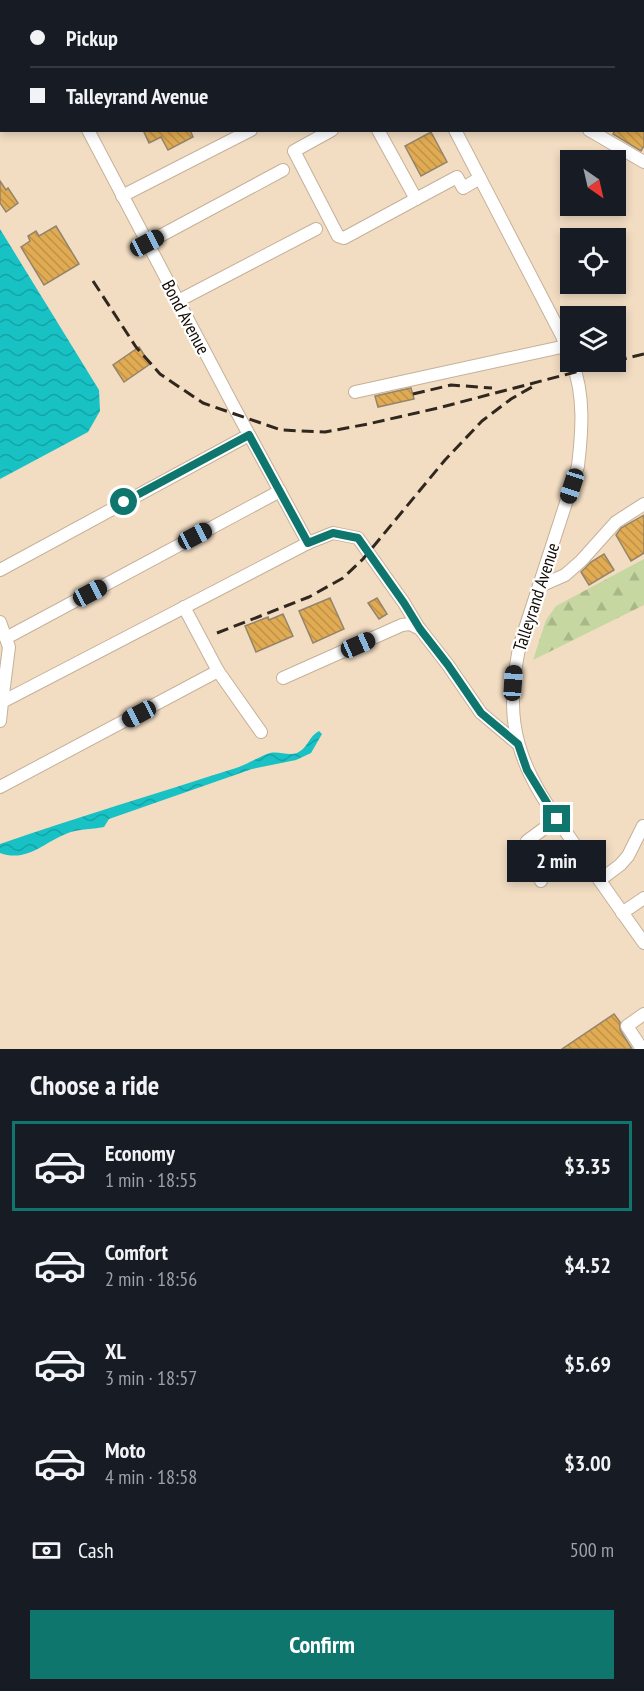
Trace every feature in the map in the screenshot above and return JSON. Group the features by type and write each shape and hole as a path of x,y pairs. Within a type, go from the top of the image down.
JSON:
{"street":[{"name":"Bond Avenue","path":"89,132 308,543"},
{"path":"122,196 247,132"},
{"path":"328,132 294,151 338,236 344,238 457,177 462,188 480,178"},
{"path":"379,132 416,199"},
{"path":"456,132 560,336"},
{"path":"593,132 644,162"},
{"path":"147,243 283,170"},
{"path":"178,301 316,229"},
{"path":"355,392 560,354"},
{"name":"Talleyrand Avenue","path":"575,372 581,411 578,466 520,644 514,670 513,697 518,744 527,770 557,819 644,943"},
{"path":"0,570 249,435"},
{"path":"6,638 280,491"},
{"path":"540,586 565,575 581,561 616,522 644,504"},
{"path":"2,702 308,543 333,533 358,538 481,713 518,744"},
{"path":"184,607 218,671 261,732"},
{"path":"0,622 9,647 0,721"},
{"path":"283,678 402,625 410,624 420,629"},
{"path":"0,787 218,671"},
{"path":"541,881 538,861 527,841 557,819"},
{"path":"600,880 620,866 628,856 643,826"},
{"path":"622,913 644,898"},
{"path":"642,1049 627,1026 644,1014"}],"green space":[{"path":"644,559 644,605 533,660 546,620 556,606"}],"water":[{"path":"0,229 99,390 100,411 88,432 0,479"},
{"path":"319,731 322,734 311,753 296,760 252,769 109,819 104,827 65,834 21,855 0,853 0,844 29,834 236,768 270,753 297,753"}],"building":[{"path":"144,132 191,132 193,137 168,150 161,137 149,143"},
{"path":"431,132 447,162 421,176 405,146"},
{"path":"614,132 644,132 644,146 641,151 613,134"},
{"path":"0,181 18,203 6,212 0,203"},
{"path":"56,226 79,264 44,285 21,247 30,241 28,236 36,231 39,236"},
{"path":"139,347 150,364 124,382 113,365"},
{"path":"411,388 414,399 378,407 375,396"},
{"path":"644,515 644,553 631,561 616,535 621,528"},
{"path":"604,554 614,570 589,585 581,572"},
{"path":"330,598 344,629 313,643 299,611"},
{"path":"377,598 387,614 379,619 368,603"},
{"path":"283,614 293,636 256,652 245,626"},
{"path":"614,1014 620,1022 620,1030 632,1049 562,1049"}],"railway":[{"path":"93,281 136,347 160,374 203,403 281,430 325,432 368,424 576,372"},
{"path":"626,358 644,354"},
{"path":"413,394 451,385 492,388"},
{"path":"217,633 309,597 343,578 363,559 445,460 482,421 511,399 532,387"}],"route":[{"path":"124,502 249,435 308,543 333,533 358,538 481,713 518,744 527,770 557,819"}]}
